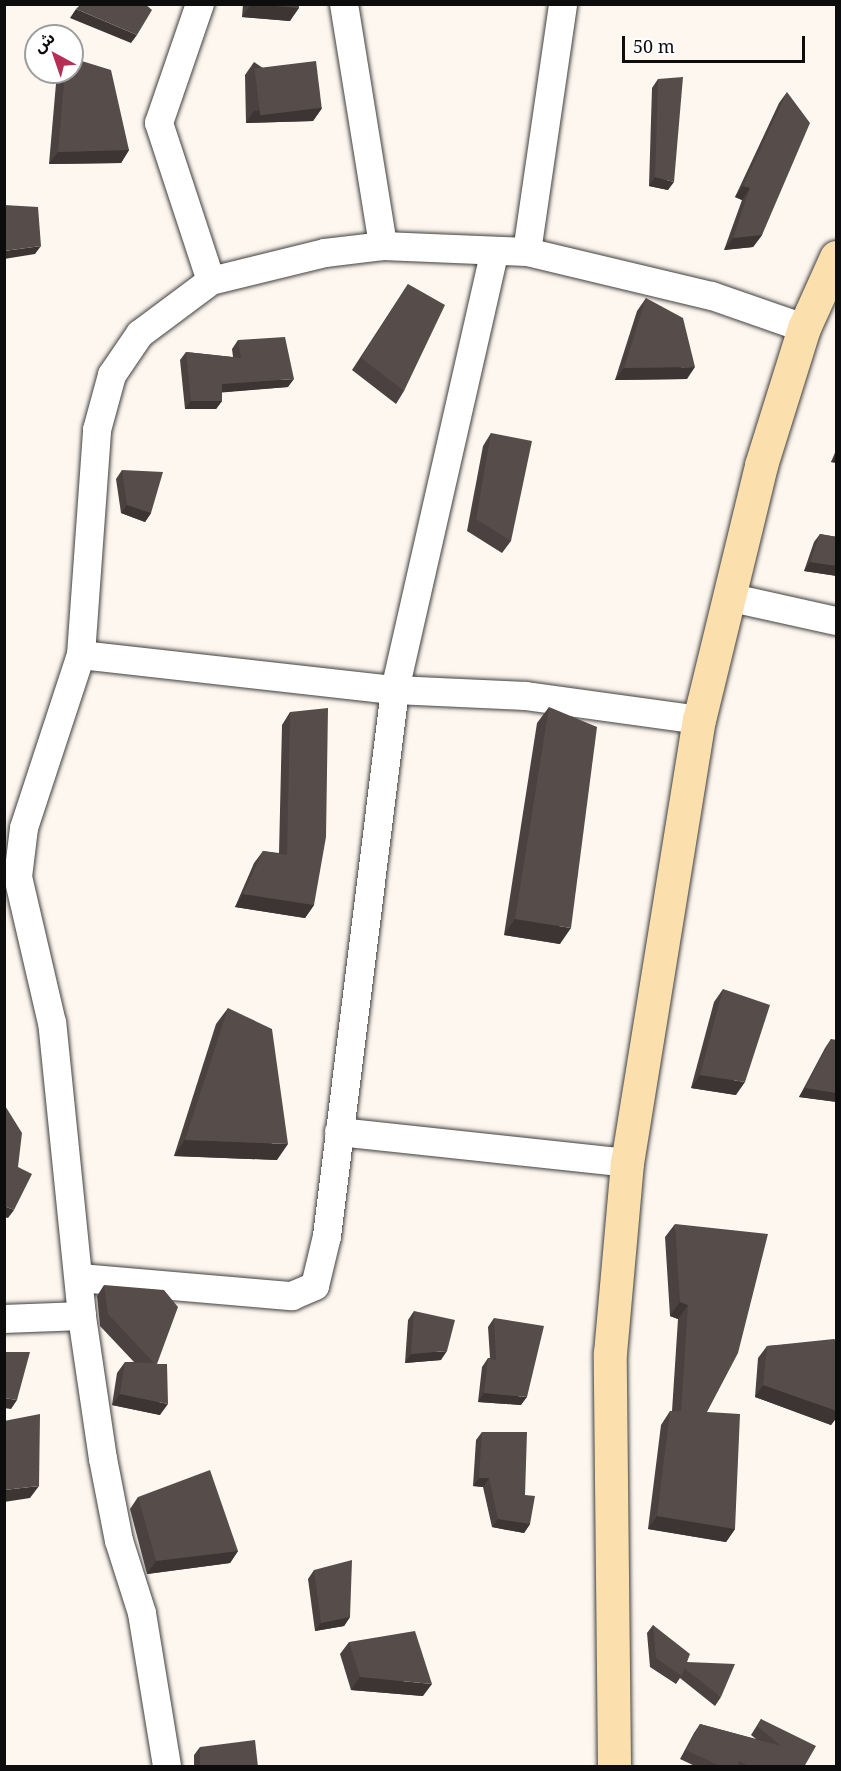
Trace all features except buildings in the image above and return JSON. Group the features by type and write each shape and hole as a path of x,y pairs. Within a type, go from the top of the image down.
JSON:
{"main road":[{"path":"614,1767 610,1353 627,1163 699,720 728,597 804,328 837,257"}],"street":[{"path":"200,4 159,123 212,281"},
{"path":"344,4 383,246"},
{"path":"527,252 563,4"},
{"path":"167,1767 142,1613 110,1497 82,1317 80,1278 52,1023 18,861 81,655 97,430 112,375 140,334 212,281 325,253 383,246 494,253 527,252 712,296 804,328"},
{"path":"80,1278 304,1293 315,1286 321,1270 395,690 494,253"},
{"path":"728,597 837,621"},
{"path":"81,655 395,690 526,696 699,720"},
{"path":"339,1132 627,1163"},
{"path":"4,1319 82,1317"}]}
